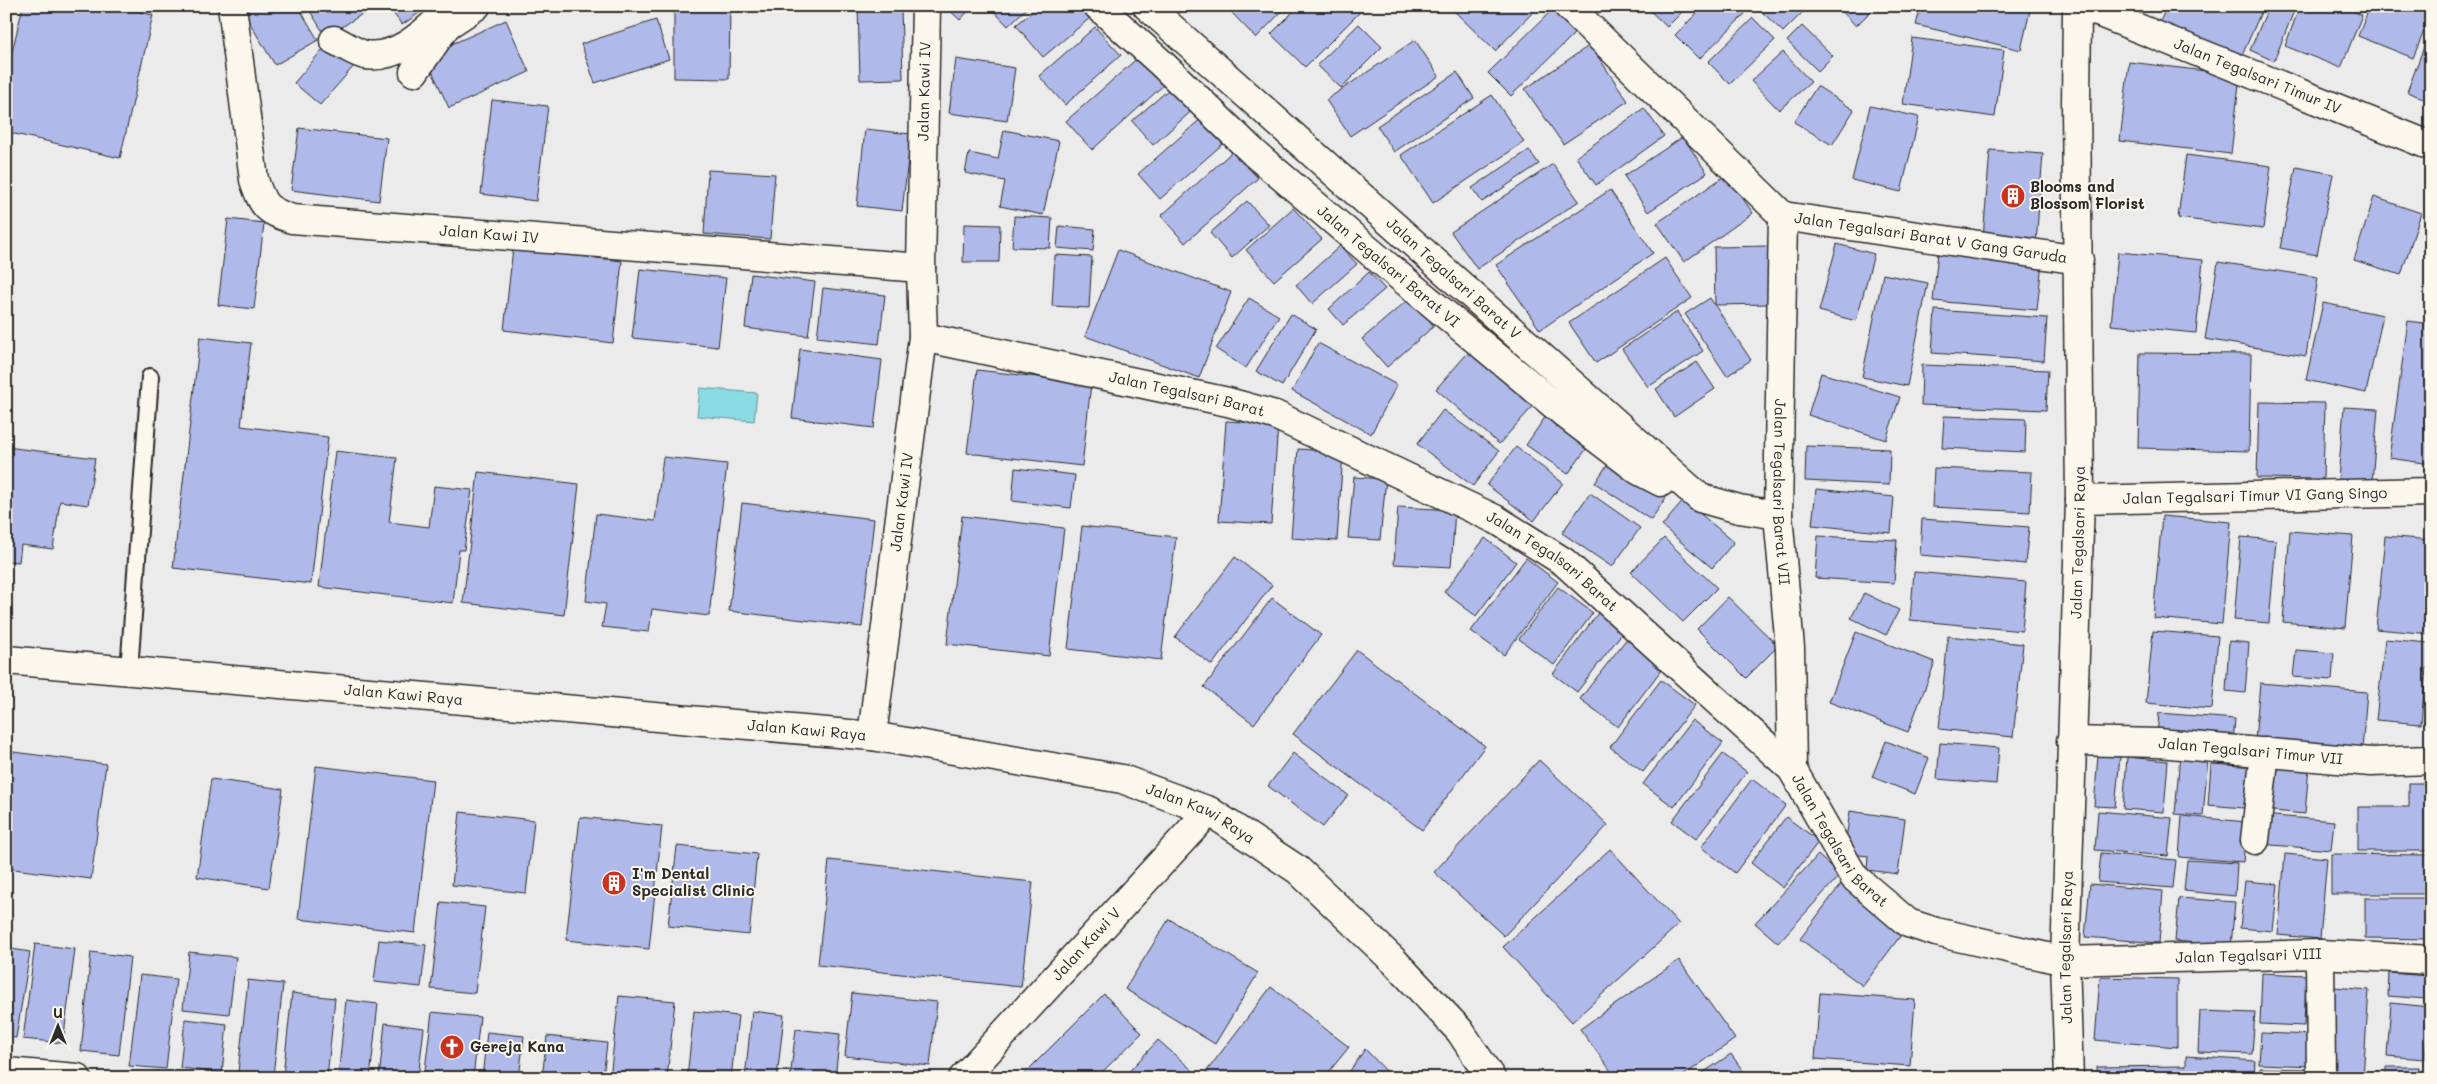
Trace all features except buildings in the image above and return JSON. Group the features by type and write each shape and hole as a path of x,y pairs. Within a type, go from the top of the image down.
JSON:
{"street":[{"name":"Jalan Kawi IV","path":"232,6 254,180 260,197 270,212 292,219 921,268"},
{"path":"334,40 365,55 384,54 403,48 454,6"},
{"path":"414,72 447,25 476,6"},
{"name":"Jalan Kawi IV","path":"872,736 923,337 921,268 926,6"},
{"name":"Jalan Tegalsari Barat VI","path":"1098,6 1162,64 1254,154 1570,418 1647,475 1700,498"},
{"name":"Jalan Tegalsari Barat V","path":"1147,6 1700,498 1739,509 1778,515"},
{"name":"Jalan Tegalsari Barat V Gang Garuda","path":"1568,6 1783,216 2079,260"},
{"name":"Jalan Tegalsari Raya","path":"2069,1078 2065,961 2080,500 2076,105 2078,6"},
{"name":"Jalan Tegalsari Timur IV","path":"2084,6 2431,146"},
{"name":"Jalan Tegalsari Barat VII","path":"1783,216 1778,515 1790,648 1792,769"},
{"name":"Jalan Tegalsari Barat","path":"923,337 1228,402 1275,415 1497,520 1564,562 1792,769 1854,877 1908,922 1936,932 2065,961"},
{"name":"Jalan Tegalsari Timur VI Gang Singo","path":"2080,500 2431,492"},
{"name":"Jalan Kawi Raya","path":"6,660 872,736 1122,779 1209,811 1298,870 1394,961 1460,1031 1492,1078"},
{"name":"Jalan Tegalsari Timur VII","path":"2071,741 2159,742 2371,762 2431,760"},
{"path":"2256,840 2265,752"},
{"name":"Jalan Kawi V","path":"963,1078 1209,811"},
{"path":"2320,954 2321,1078"},
{"name":"Jalan Tegalsari VIII","path":"2065,961 2320,954 2431,960"},
{"path":"16,1074 77,1078"}],"lane":[{"path":"130,671 150,377"}],"water":[{"path":"700,388 757,393 754,421 697,416"}],"place":[{"name":"Blooms and Blossom Florist","path":"2013,196"},
{"name":"I'm Dental Specialist Clinic","path":"614,883"},
{"name":"Gereja Kana","path":"452,1047"}]}
